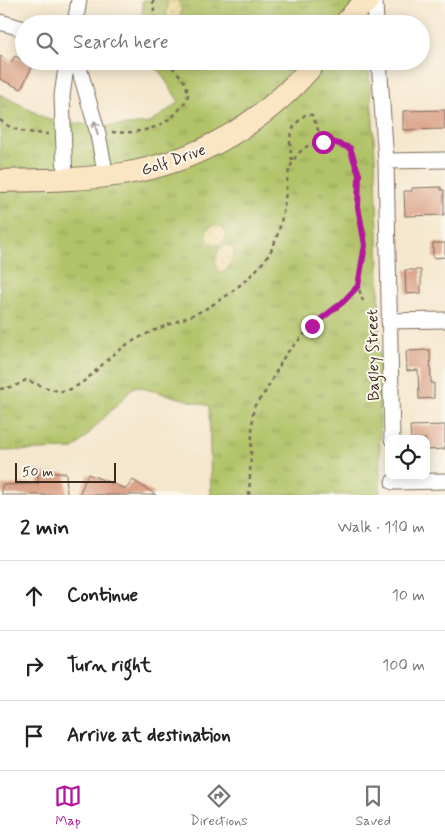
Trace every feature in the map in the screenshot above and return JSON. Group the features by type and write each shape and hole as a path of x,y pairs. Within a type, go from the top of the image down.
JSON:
{"street":[{"path":"76,15 78,0"},
{"path":"353,15 368,0"},
{"path":"375,0 376,15"},
{"path":"0,22 15,26"},
{"path":"65,179 62,96 66,70"},
{"path":"80,70 97,130 106,176"},
{"name":"Golf Drive","path":"0,181 106,176 136,172 168,164 198,152 250,124 298,82 308,70"},
{"name":"Bagley Street","path":"380,70 386,162 392,435"},
{"path":"386,162 445,160"},
{"path":"389,322 445,320"},
{"path":"393,485 445,481"}],"path":[{"path":"153,0 154,15"},
{"path":"97,130 138,131 159,125 172,118 186,100 188,91 174,70"},
{"path":"292,162 289,142 290,131 306,114 312,115 323,142"},
{"path":"0,120 5,125 27,133 55,134 64,132"},
{"path":"0,389 15,386 26,380 63,391 84,382 118,350 147,334 197,313 220,300 251,274 268,255 276,238 284,208 289,168 298,154 309,144 333,142 350,148 357,165 359,175 358,207 365,245 358,286 363,301"},
{"path":"248,495 255,405 266,391 286,355 312,326 343,302 358,286"}],"green space":[{"path":"142,0 362,0 363,15 143,15"},
{"path":"159,70 369,70 378,223 380,495 211,495 209,406 135,386 74,449 0,451 0,94 47,119 102,127 150,123 179,102"}],"sand":[{"path":"168,0 177,0 181,7 180,15 166,15"},
{"path":"216,225 223,228 226,235 223,242 216,245 209,242 206,235 209,228"},
{"path":"227,245 233,248 235,252 229,268 223,272 216,270 216,256 220,248"}],"building":[{"path":"0,56 11,62 15,56 15,70 30,70 21,89 0,79"},
{"path":"445,110 445,129 403,130 403,111"},
{"path":"441,187 441,190 444,190 444,215 405,216 404,191 412,191 412,188"},
{"path":"433,243 445,243 445,257 433,258"},
{"path":"405,270 421,270 421,293 406,294"},
{"path":"430,350 431,383 434,383 434,398 419,399 418,370 407,371 406,351"},
{"path":"445,425 445,449 430,450 430,435 411,435 410,426"},
{"path":"38,473 66,473 67,495 2,495 2,485 38,484"},
{"path":"88,474 126,489 133,480 156,495 79,495"}],"route":[{"path":"312,326 343,302 358,286 365,245 358,207 359,175 357,165 350,148 333,142 323,142"}]}
